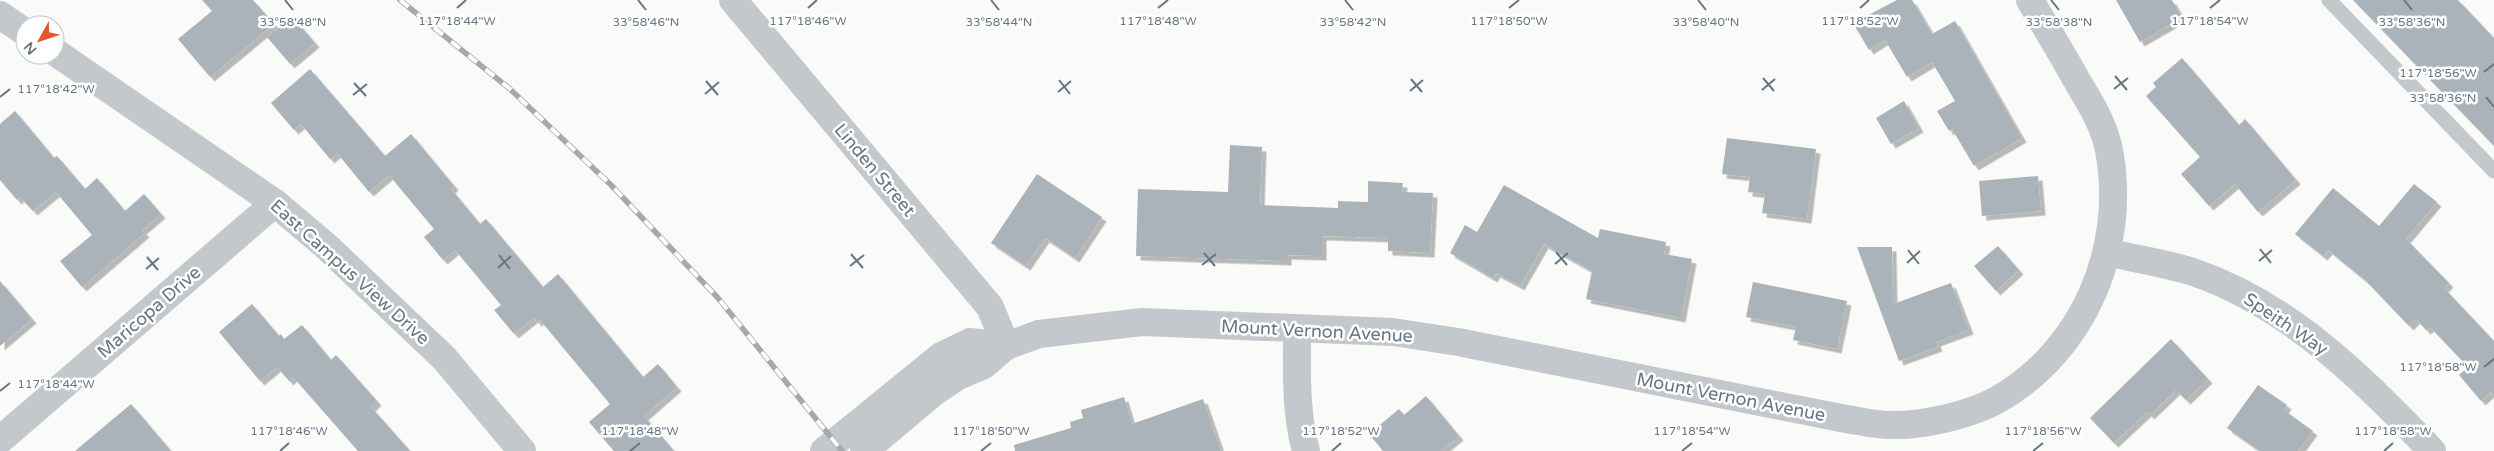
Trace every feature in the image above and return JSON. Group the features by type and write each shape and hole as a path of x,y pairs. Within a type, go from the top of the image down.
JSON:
{"street":[{"name":"Linden Street","path":"733,0 990,306 1006,346"},
{"name":"Mount Vernon Avenue","path":"864,451 934,392 958,376 984,365 1006,346 1039,334 1142,322 1393,332 1458,342 1846,420 1892,425 1937,420 1998,400 2046,362 2074,329 2094,293 2107,252 2114,195 2109,150 2101,124 2030,0"},
{"path":"0,15 15,25"},
{"name":"East Campus View Drive","path":"65,59 275,203 374,289 444,358 522,451"},
{"name":"Maricopa Drive","path":"0,440 275,203"},
{"name":"Speith Way","path":"2107,252 2193,272 2237,292 2279,315 2322,346 2401,418 2432,451"},
{"path":"1297,329 1297,397 1301,432 1306,451"},
{"name":"Mount Vernon Avenue","path":"824,451 941,356 970,342 1006,346"}],"lane":[{"path":"2329,0 2494,171"}],"building":[{"path":"202,0 253,0 274,24 210,77 178,39 212,11"},
{"path":"1897,0 1912,0 1932,34 1955,21 2022,138 1974,166 1952,129 1949,131 1937,111 1955,101 1932,62 1907,77 1885,40 1869,50 1853,23"},
{"path":"2116,0 2172,0 2182,18 2140,42"},
{"path":"2353,0 2458,0 2494,38 2494,146"},
{"path":"292,16 315,43 290,64 267,37"},
{"path":"2182,58 2239,125 2245,119 2296,180 2258,212 2235,184 2209,206 2181,174 2200,157 2146,96 2156,87 2153,83"},
{"path":"310,69 385,156 411,134 454,186 451,189 480,224 486,219 543,287 558,274 643,377 658,364 677,387 644,416 674,451 614,451 589,422 610,404 540,320 537,322 534,318 514,334 494,310 501,305 455,250 443,260 424,237 434,229 389,175 369,192 337,153 330,159 301,124 294,130 271,103"},
{"path":"1904,101 1919,128 1891,144 1876,118"},
{"path":"15,111 54,158 57,156 85,189 97,178 125,211 144,194 161,214 142,230 145,233 82,287 60,261 92,235 56,192 33,211 20,197 17,200 0,180 0,124"},
{"path":"1727,138 1816,149 1807,219 1762,213 1765,194 1748,192 1750,177 1722,174"},
{"path":"1230,145 1262,147 1260,205 1338,208 1338,201 1368,202 1368,181 1403,183 1402,192 1433,193 1430,253 1388,251 1388,238 1322,236 1322,256 1287,255 1287,261 1136,256 1138,189 1228,192"},
{"path":"1037,174 1102,217 1075,258 1045,238 1026,266 991,243"},
{"path":"2038,176 2041,211 1982,216 1979,181"},
{"path":"2414,184 2437,202 2406,239 2449,283 2444,288 2494,341 2494,395 2491,392 2481,401 2459,375 2468,367 2430,327 2426,330 2416,319 2409,326 2366,281 2328,250 2323,256 2295,234 2333,188 2379,226"},
{"path":"1504,185 1598,238 1600,229 1666,242 1664,254 1692,259 1681,318 1586,299 1592,271 1544,244 1520,286 1496,273 1493,278 1450,253 1465,225 1477,232"},
{"path":"1998,246 2019,270 1996,291 1974,266"},
{"path":"1857,247 1892,247 1893,304 1951,283 1969,330 1936,342 1938,347 1899,361"},
{"path":"0,281 32,319 0,346"},
{"path":"1753,282 1847,301 1837,349 1793,340 1796,327 1746,317"},
{"path":"252,304 279,336 281,334 284,339 302,325 331,360 336,355 377,401 371,407 410,451 358,451 293,377 289,381 277,367 260,381 219,332"},
{"path":"2171,339 2208,379 2186,400 2176,390 2150,415 2147,412 2114,443 2090,418"},
{"path":"2258,385 2287,405 2284,410 2313,431 2298,451 2260,451 2227,428"},
{"path":"1426,396 1459,436 1441,451 1383,451 1369,434 1399,409 1404,415"},
{"path":"1124,397 1132,424 1203,399 1221,451 1015,451 1014,445 1071,428 1070,422 1083,418 1081,410"},
{"path":"131,404 171,451 75,451"}],"railway":[{"path":"400,0 510,89 611,185 718,298 842,451"}]}
